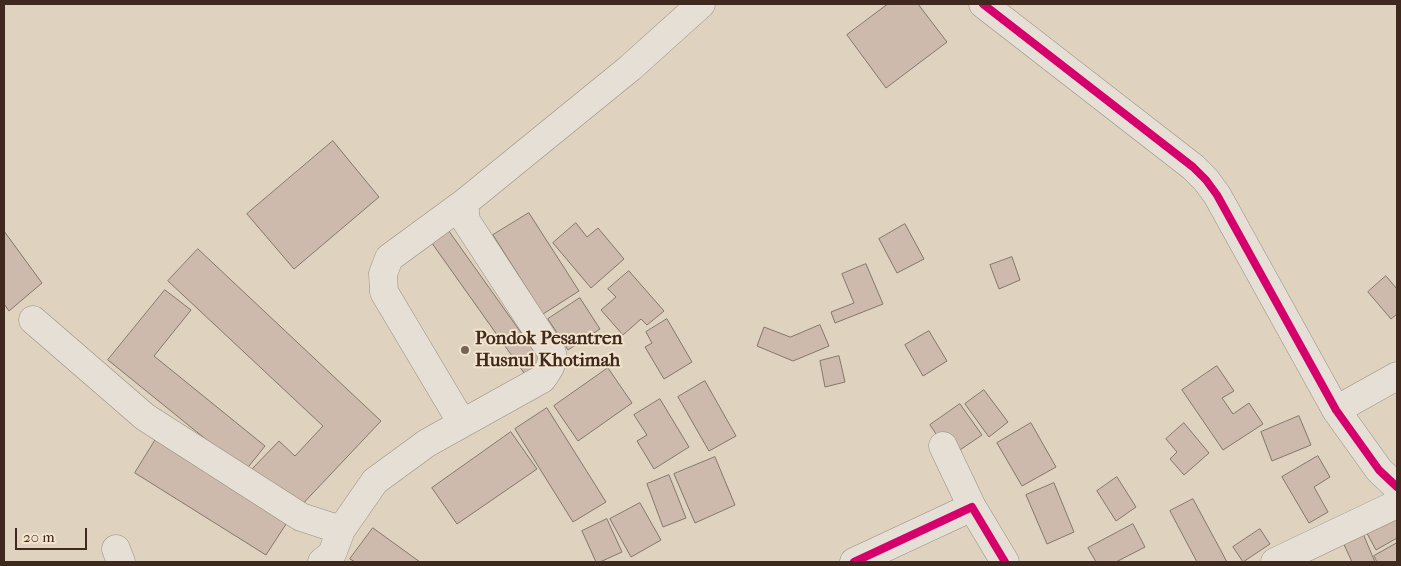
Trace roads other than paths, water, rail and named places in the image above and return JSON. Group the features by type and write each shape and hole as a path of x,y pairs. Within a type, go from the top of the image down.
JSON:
{"street":[{"path":"462,423 384,292 383,274 389,258 464,203 630,68 701,4"},
{"path":"983,4 1193,167 1206,180 1217,195 1336,410 1379,470 1397,487"},
{"path":"322,562 332,554 341,530 376,481 426,443 542,379 551,367 552,353 466,222 464,203"},
{"path":"33,320 145,417 301,517 341,530"},
{"path":"1336,410 1397,376"},
{"path":"943,446 972,507 1004,562"},
{"path":"1275,562 1397,504"},
{"path":"854,562 972,507"}],"place":[{"name":"Pondok Pesantren Husnul Khotimah","path":"465,350"}]}
